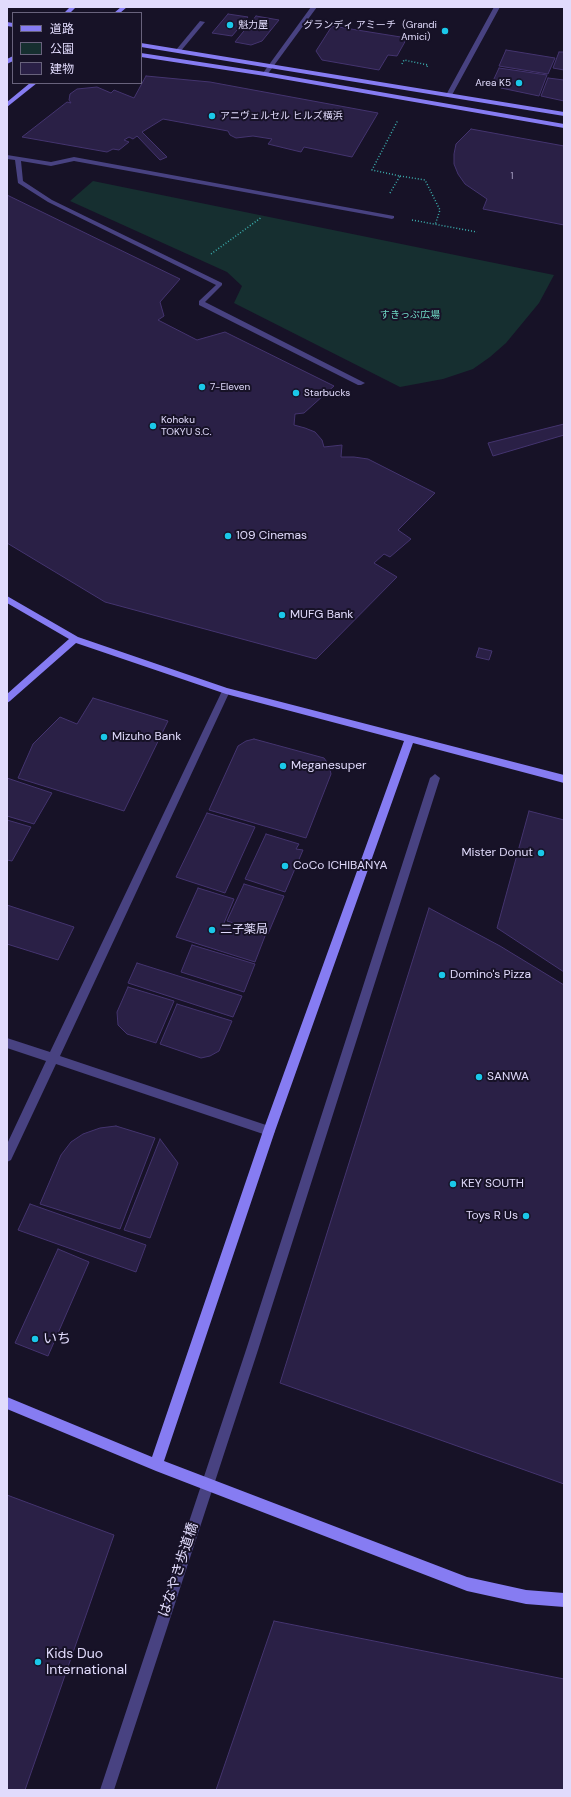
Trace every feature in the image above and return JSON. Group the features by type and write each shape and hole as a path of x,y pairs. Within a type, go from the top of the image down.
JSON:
{"street":[{"path":"265,74 314,7"},
{"path":"449,95 497,7"},
{"path":"178,51 202,22"},
{"path":"142,45 564,114"},
{"path":"142,55 265,74 564,126"},
{"path":"7,106 33,84"},
{"path":"7,157 52,164 74,159 392,217"},
{"path":"18,159 20,182 38,194 220,284 201,303 361,383"},
{"path":"7,599 75,640 226,691 564,779"},
{"path":"7,699 75,640"},
{"path":"7,1156 226,691"},
{"path":"156,1465 269,1131 410,738"},
{"name":"はなやき歩道橋","path":"107,1790 252,1350 435,778"},
{"path":"7,1043 269,1131"},
{"path":"7,1403 156,1465 467,1584 526,1597 564,1600"}],"path":[{"path":"400,176 425,180 440,210 435,225"},
{"path":"190,269 288,198"},
{"path":"392,217 477,232"}],"green space":[{"name":"すきっぷ広場","path":"93,181 554,275 539,303 506,343 490,357 473,369 443,379 400,387 234,303 242,286 227,272 70,201"}],"building":[{"path":"228,14 248,17 232,36 212,33"},
{"path":"256,16 279,20 262,41 251,45 235,42"},
{"path":"332,26 407,38 397,56 388,55 379,70 322,60 316,51"},
{"path":"506,50 555,58 548,74 499,66"},
{"path":"559,52 564,52 564,70 553,68"},
{"path":"499,68 547,75 539,96 501,88 493,81"},
{"name":"アニヴェルセル ヒルズ横浜","path":"146,76 210,82 378,113 352,157 304,147 301,152 268,144 272,139 253,136 236,138 230,135 228,131 163,119 142,132 167,157 160,160 137,136 133,139 129,137 124,140 129,142 119,150 113,149 107,152 22,137 67,102 71,103 69,100 70,94 77,89 97,87 111,93 114,90 134,98"},
{"path":"548,78 564,80 564,101 541,96"},
{"path":"471,129 564,146 564,225 483,209 487,199 465,184 458,174 454,164 456,144"},
{"name":"Kohoku TOKYU S.C.","path":"7,195 180,279 160,302 164,316 158,320 197,340 225,332 334,386 304,413 295,414 294,425 315,432 322,440 324,447 342,445 341,457 368,459 435,493 398,530 411,539 390,557 384,554 374,563 397,577 316,659 105,602 7,543"},
{"path":"564,424 564,435 493,456 488,443"},
{"path":"479,648 492,651 489,660 476,657"},
{"path":"93,698 168,721 124,811 18,778 33,744 60,717 77,724"},
{"path":"254,739 324,758 329,765 331,774 306,838 209,810 238,746 246,741"},
{"path":"7,778 52,793 34,824 7,816"},
{"path":"529,811 564,820 564,972 497,928"},
{"path":"207,813 255,827 225,893 176,877"},
{"path":"7,820 31,827 12,861 7,860"},
{"path":"266,834 299,844 296,849 303,850 285,892 245,879"},
{"path":"244,884 284,896 268,934 227,921"},
{"name":"二子薬局","path":"198,888 234,899 224,923 265,936 255,962 176,937"},
{"path":"7,905 74,927 58,960 7,944"},
{"name":"KEY SOUTH","path":"429,908 500,946 564,985 564,1484 280,1383"},
{"path":"192,945 255,964 244,992 181,972"},
{"path":"137,963 242,996 233,1017 128,983"},
{"path":"128,987 174,1001 156,1043 127,1034 118,1025 117,1012"},
{"path":"177,1004 232,1021 219,1051 210,1056 201,1058 160,1044"},
{"path":"116,1126 155,1138 120,1229 40,1204 61,1155 71,1142 83,1134 100,1128"},
{"path":"160,1139 178,1163 150,1238 124,1230"},
{"path":"30,1204 146,1245 136,1272 18,1230"},
{"path":"58,1249 89,1262 48,1356 15,1343"},
{"name":"Kids Duo International","path":"7,1495 114,1535 25,1790 7,1790"},
{"path":"274,1621 564,1679 564,1790 216,1790"}],"place":[{"name":"魁力屋","path":"230,25"},
{"name":"グランディ アミーチ（Grandi Amici）","path":"445,31"},
{"name":"Area K5","path":"519,83"},
{"name":"アニヴェルセル ヒルズ横浜","path":"212,116"},
{"name":"7-Eleven","path":"202,387"},
{"name":"Starbucks","path":"296,393"},
{"name":"Kohoku TOKYU S.C.","path":"153,426"},
{"name":"109 Cinemas","path":"228,536"},
{"name":"MUFG Bank","path":"282,615"},
{"name":"Mizuho Bank","path":"104,737"},
{"name":"Meganesuper","path":"283,766"},
{"name":"Mister Donut","path":"541,853"},
{"name":"CoCo ICHIBANYA","path":"285,866"},
{"name":"二子薬局","path":"212,930"},
{"name":"Domino's Pizza","path":"442,975"},
{"name":"SANWA","path":"479,1077"},
{"name":"KEY SOUTH","path":"453,1184"},
{"name":"Toys R Us","path":"526,1216"},
{"name":"いち","path":"35,1339"},
{"name":"Kids Duo International","path":"38,1662"}]}
